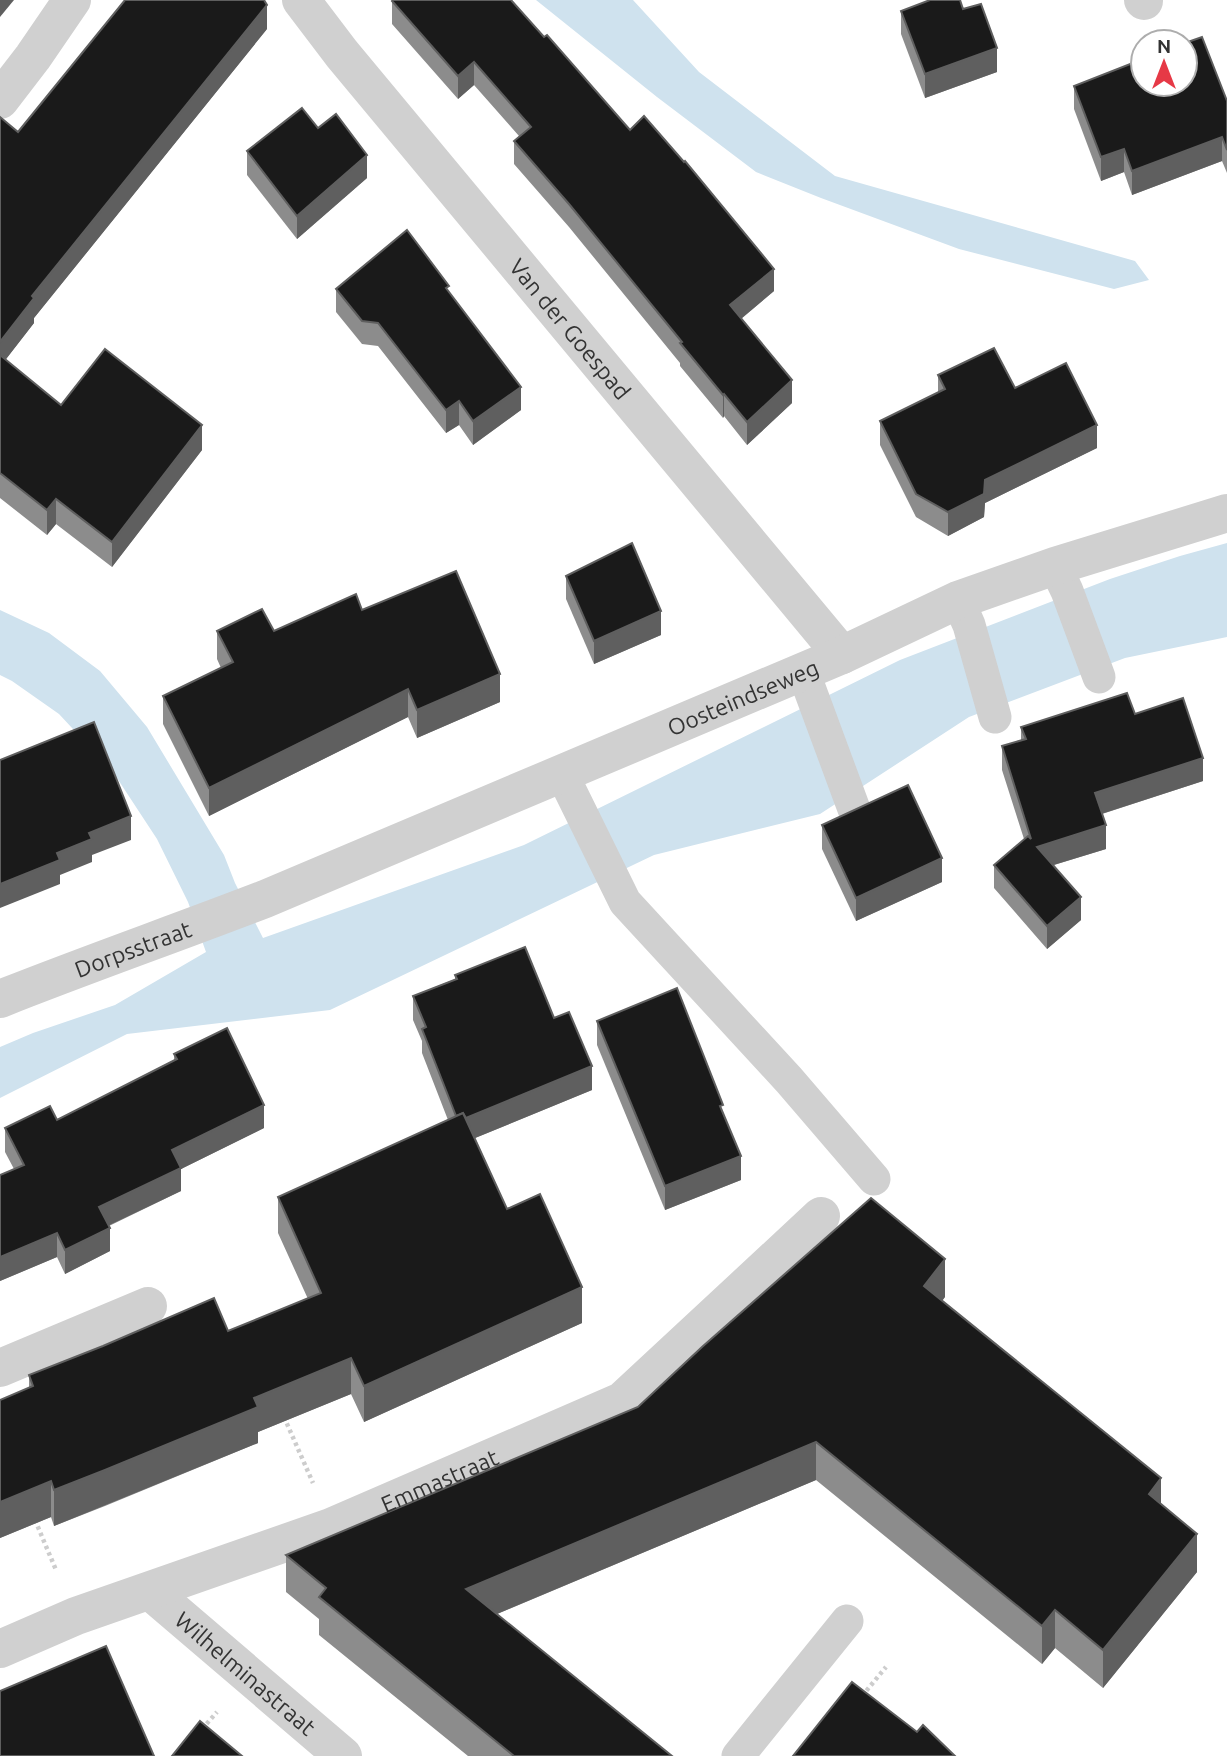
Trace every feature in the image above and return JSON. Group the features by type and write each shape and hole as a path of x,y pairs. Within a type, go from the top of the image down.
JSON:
{"street":[{"path":"0,100 72,0"},
{"name":"Van der Goespad","path":"301,0 342,54 842,655"},
{"name":"Oosteindseweg","path":"265,899 562,774 807,684 842,655 1061,579 1227,513"},
{"name":"Dorpsstraat","path":"0,999 265,899"},
{"name":"Emmastraat","path":"0,1649 76,1616 331,1527 622,1401 821,1216"},
{"path":"0,1368 148,1306"},
{"name":"Wilhelminastraat","path":"150,1591 343,1756"}],"lane":[{"path":"1061,579 1099,677"},
{"path":"963,612 995,717"},
{"path":"807,684 854,809"},
{"path":"562,774 625,902 789,1080 874,1179"},
{"path":"738,1756 847,1621"}],"path":[{"path":"282,1413 331,1527"},
{"path":"32,1514 76,1616"},
{"path":"861,1696 886,1667"},
{"path":"196,1736 248,1675"}],"water":[{"path":"536,0 633,0 699,72 835,176 1135,261 1149,280 1114,289 959,249 756,172"},
{"path":"1227,543 1227,637 1125,658 969,717 820,814 654,855 330,1010 127,1034 0,1098 0,1047 115,1005 206,952 188,902 157,839 113,772 59,714 0,675 0,610 49,633 100,671 147,727 224,855 263,938 524,845 900,660 1110,579"}],"building":[{"path":"125,0 264,0 267,5 32,296 34,298 0,342 0,117 18,132"},
{"path":"393,0 511,0 544,37 547,35 630,130 644,116 685,161 774,269 730,305 792,380 747,422 569,204 514,141 531,127 474,62 458,76"},
{"path":"930,0 960,0 963,9 981,4 997,48 925,74 901,11"},
{"path":"1202,37 1227,101 1227,150 1222,137 1132,171 1124,149 1101,157 1074,86 1129,64 1129,98 1199,98 1199,38"},
{"path":"302,108 318,128 336,114 367,155 297,216 247,151"},
{"path":"407,230 449,286 446,288 521,387 473,421 459,401 446,410 378,323 362,321 336,289"},
{"path":"994,348 1015,388 1066,363 1097,425 985,480 984,494 948,512 916,494 880,421 945,389 938,375"},
{"path":"105,349 202,425 112,542 56,499 47,510 0,473 0,355 61,405"},
{"path":"632,543 661,611 594,641 566,576"},
{"path":"456,571 500,674 417,710 408,689 209,788 163,696 233,662 217,631 262,609 274,631 356,594 362,610"},
{"path":"1127,693 1135,714 1183,698 1203,758 1095,793 1106,825 1037,847 1081,897 1047,926 994,865 1028,836 1031,839 1002,746 1026,739 1021,727"},
{"path":"94,722 131,816 89,833 92,839 57,853 60,860 0,884 0,760"},
{"path":"908,785 942,858 856,898 822,825"},
{"path":"525,947 554,1018 569,1012 592,1066 466,1118 463,1113 456,1116 422,1029 426,1027 413,996 457,979 455,975"},
{"path":"677,988 741,1156 665,1186 597,1021"},
{"path":"227,1028 264,1105 172,1150 181,1168 99,1207 110,1228 65,1250 57,1233 0,1257 0,1175 24,1165 5,1128 50,1106 57,1120 177,1059 174,1054"},
{"path":"463,1113 507,1209 540,1194 582,1287 364,1386 351,1358 254,1398 258,1407 105,1470 54,1490 51,1481 0,1502 0,1400 33,1386 29,1375 214,1298 228,1331 321,1293 278,1197"},
{"path":"871,1198 945,1259 924,1286 1161,1478 1149,1494 1197,1534 1103,1650 1055,1610 1042,1626 816,1442 466,1589 672,1756 514,1756 319,1597 326,1588 286,1555 638,1407"},
{"path":"106,1646 154,1756 0,1756 0,1691"},
{"path":"852,1682 917,1732 923,1725 955,1756 793,1756"},
{"path":"200,1721 242,1756 172,1756"}]}
